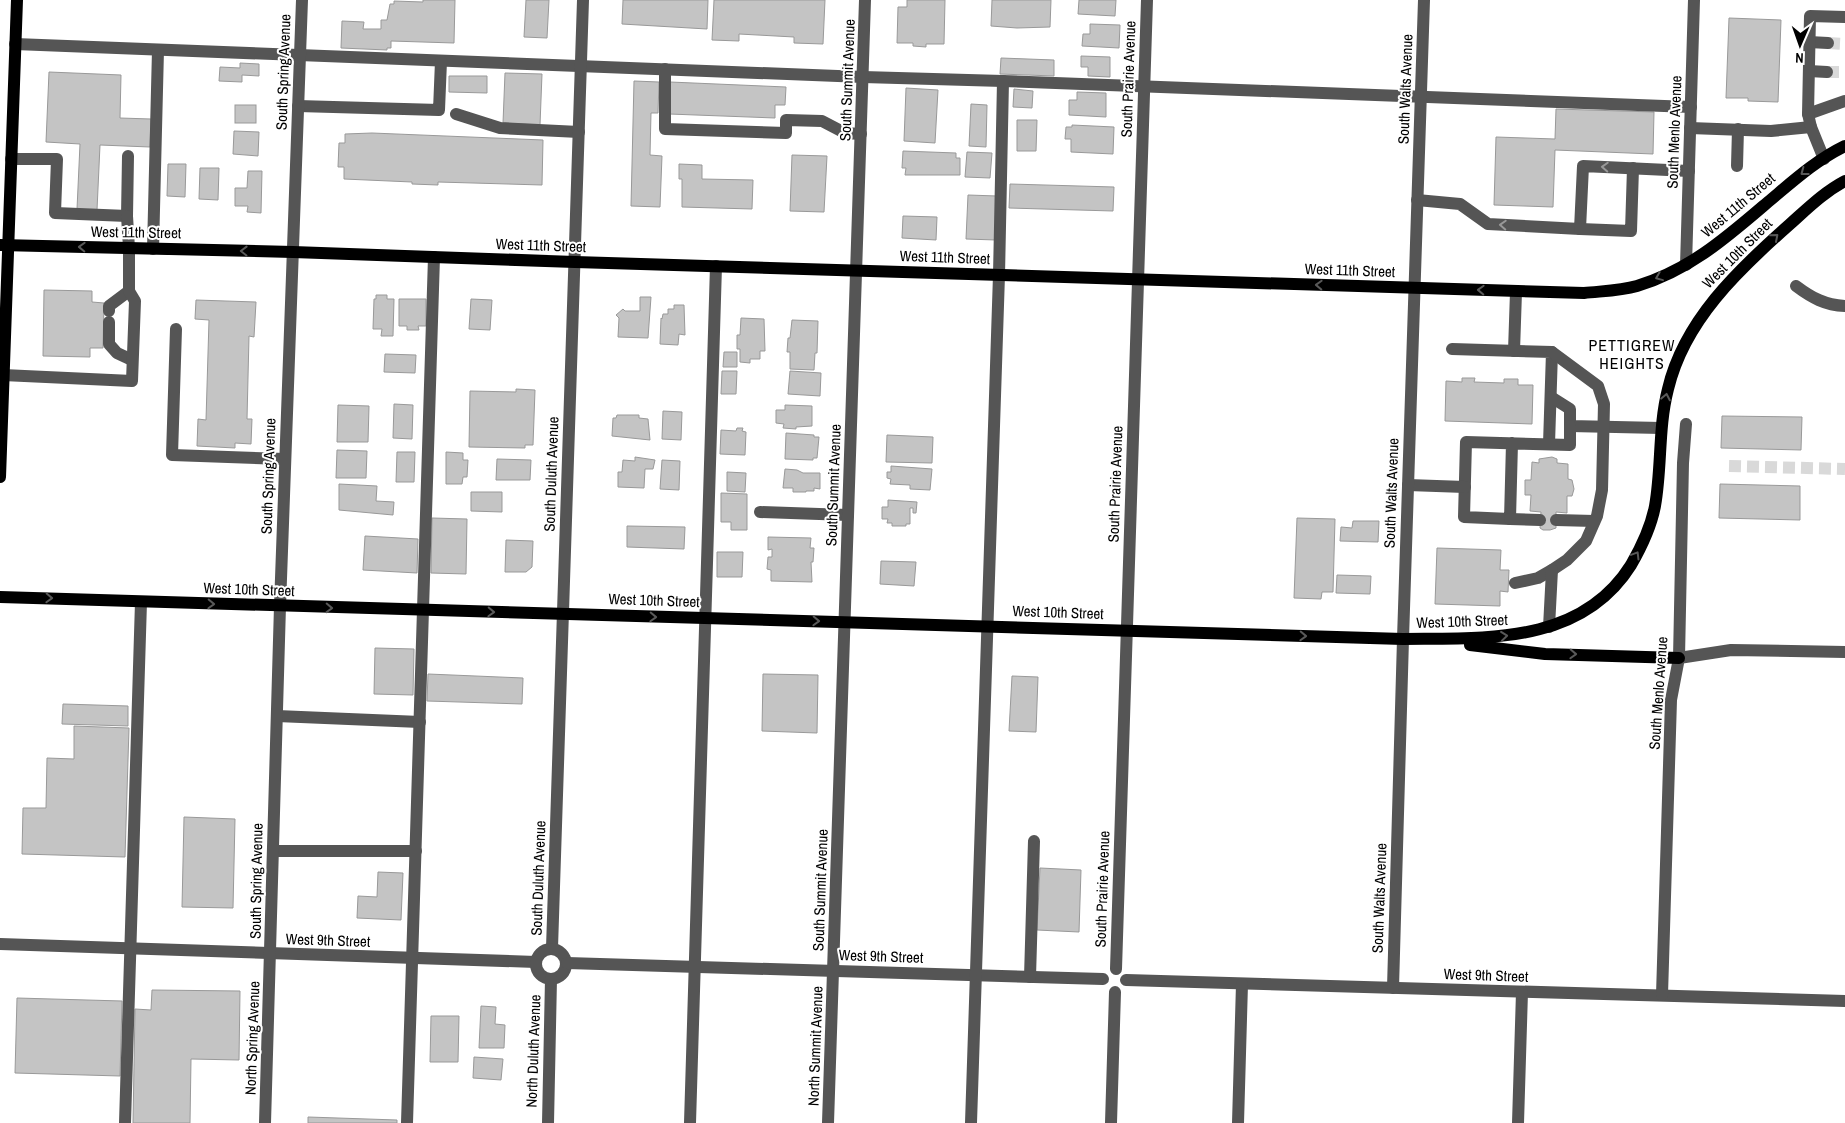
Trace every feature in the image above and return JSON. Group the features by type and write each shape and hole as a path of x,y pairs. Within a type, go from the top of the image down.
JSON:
{"main road":[{"path":"0,477 4,245 11,160 16,0"},
{"name":"West 11th Street","path":"4,245 293,252 1575,293 1637,286 1662,277 1686,265 1710,251 1792,182 1845,146"},
{"name":"West 10th Street","path":"0,597 1402,639 1486,638 1518,634 1549,627 1588,610 1617,584 1640,549 1650,526 1655,505 1661,428 1668,388 1680,355 1694,327 1739,271 1816,200 1845,181"},
{"path":"1402,639 1545,654 1679,658"}],"street":[{"name":"South Spring Avenue","path":"271,954 280,606 302,0"},
{"name":"South Duluth Avenue","path":"552,948 583,0"},
{"name":"South Summit Avenue","path":"834,971 865,0"},
{"name":"South Prairie Avenue","path":"1116,969 1147,0"},
{"name":"South Walts Avenue","path":"1393,988 1402,639 1424,0"},
{"name":"South Menlo Avenue","path":"1686,265 1694,0"},
{"path":"1824,159 1811,127 1808,114 1810,16 1845,17"},
{"path":"1809,42 1828,43"},
{"path":"15,44 1691,107"},
{"path":"154,249 158,50"},
{"path":"298,106 438,110 441,61"},
{"path":"665,69 665,129 786,133 786,120 822,121 845,134 861,134"},
{"path":"1808,72 1827,72"},
{"path":"972,1123 999,275 1003,81"},
{"path":"1808,114 1845,101"},
{"path":"456,114 500,128 579,132"},
{"path":"1690,128 1771,131 1811,127"},
{"path":"1737,166 1738,129"},
{"path":"3,374 132,381 135,301 128,291 130,248 128,156"},
{"path":"11,160 56,159 55,214 128,216"},
{"path":"1580,229 1583,166 1689,171"},
{"path":"1417,200 1460,204 1488,224 1630,230 1632,168"},
{"path":"407,1123 434,257"},
{"path":"690,1123 716,266"},
{"path":"1796,286 1814,299 1833,306 1845,306"},
{"path":"128,291 110,306 109,344 117,353 132,360"},
{"path":"1514,351 1516,292"},
{"path":"176,330 172,455 285,459"},
{"path":"1452,348 1552,352 1598,386 1604,404 1602,490 1594,521 1586,541 1567,560 1552,570 1538,578 1515,583"},
{"path":"1549,444 1552,352"},
{"path":"1540,520 1464,517 1466,442 1570,445 1570,409 1551,397"},
{"name":"South Menlo Avenue","path":"1662,995 1671,700 1679,658 1683,463 1686,424"},
{"path":"1570,426 1661,428"},
{"path":"1510,518 1512,443"},
{"path":"1408,485 1465,487"},
{"path":"760,512 848,515"},
{"path":"1556,520 1594,521"},
{"path":"1549,627 1552,570"},
{"path":"125,1123 141,602"},
{"path":"1679,658 1731,650 1845,652"},
{"path":"277,716 420,722"},
{"path":"1030,977 1034,841"},
{"path":"274,851 416,851"},
{"name":"West 9th Street","path":"0,944 536,962"},
{"path":"552,948 564,955 567,963 564,973 552,979 542,976 538,972 536,962 540,954 552,948"},
{"name":"North Spring Avenue","path":"265,1123 271,954"},
{"name":"West 9th Street","path":"567,963 1104,979"},
{"name":"South Prairie Avenue","path":"1104,979 1106,973 1116,969"},
{"name":"South Prairie Avenue","path":"1116,969 1124,974 1126,980"},
{"name":"North Summit Avenue","path":"828,1123 834,971"},
{"name":"North Duluth Avenue","path":"548,1123 552,979"},
{"path":"1104,979 1108,990 1115,992 1122,990 1126,980"},
{"name":"West 9th Street","path":"1126,980 1845,1001"},
{"path":"1238,1123 1242,984"},
{"path":"1111,1123 1115,992"},
{"path":"1518,1123 1522,992"}],"building":[{"path":"423,0 455,0 454,43 391,41 391,48 387,48 387,50 341,48 342,21 364,22 363,29 381,29 381,20 387,20 390,4 394,4 394,1 423,2"},
{"path":"526,0 549,0 547,38 524,37"},
{"path":"623,0 708,0 707,29 622,24"},
{"path":"714,0 825,0 823,44 794,43 794,37 739,34 739,41 712,40"},
{"path":"907,0 945,0 944,44 926,44 926,47 913,46 913,43 897,43 898,7 907,7"},
{"path":"992,0 1051,0 1050,27 1017,28 991,26"},
{"path":"1079,0 1116,0 1115,16 1078,14"},
{"path":"1729,18 1781,20 1778,102 1748,101 1748,98 1726,98"},
{"path":"1090,24 1120,25 1119,48 1082,46 1083,34 1090,34"},
{"path":"1081,56 1110,57 1110,77 1088,76 1088,67 1081,67"},
{"path":"1001,58 1054,60 1054,76 1000,74"},
{"path":"240,63 259,64 259,76 242,75 242,82 219,81 220,67 240,68"},
{"path":"49,72 121,75 120,118 151,119 150,147 100,145 97,210 77,209 80,144 46,142"},
{"path":"505,73 542,74 540,125 503,123"},
{"path":"449,76 487,76 487,93 449,92"},
{"path":"634,81 659,82 658,113 651,113 650,155 662,156 660,207 631,206"},
{"path":"670,82 786,87 785,105 775,105 775,118 669,114"},
{"path":"906,88 938,90 935,143 904,141"},
{"path":"1014,89 1033,91 1032,108 1013,107"},
{"path":"1077,92 1106,93 1106,117 1069,115 1069,100 1077,100"},
{"path":"971,104 987,105 986,147 969,146"},
{"path":"235,105 256,105 256,123 235,123"},
{"path":"1556,109 1654,112 1653,154 1555,150 1553,207 1494,205 1496,137 1555,139"},
{"path":"1017,120 1037,120 1036,151 1017,151"},
{"path":"1072,125 1114,127 1113,154 1071,152 1071,139 1065,139 1066,127 1072,127"},
{"path":"234,131 259,132 258,156 233,154"},
{"path":"372,133 543,140 542,185 438,182 438,185 344,179 344,167 338,167 339,143 345,143 345,134"},
{"path":"903,151 956,153 956,158 960,158 960,175 905,175 906,168 902,168"},
{"path":"967,152 992,153 990,178 965,177"},
{"path":"792,155 827,156 824,212 790,211"},
{"path":"168,164 186,164 185,197 167,196"},
{"path":"679,164 702,165 702,179 753,180 752,209 682,207 682,179 679,179"},
{"path":"200,168 219,168 218,200 199,199"},
{"path":"248,171 262,171 261,213 247,212 248,206 235,206 235,188 247,188"},
{"path":"1010,184 1114,187 1113,211 1009,208"},
{"path":"968,195 997,196 996,240 966,239"},
{"path":"903,216 937,217 936,240 902,238"},
{"path":"44,290 92,291 92,302 104,303 103,348 90,348 90,357 43,356"},
{"path":"376,295 387,295 387,299 394,299 393,336 381,336 382,329 373,329 374,299 376,299"},
{"path":"640,297 651,297 648,338 618,337 619,318 616,315 623,309 625,311 640,311"},
{"path":"399,299 426,299 426,326 418,326 419,330 407,330 407,326 399,326"},
{"path":"471,299 492,300 490,330 469,329"},
{"path":"196,300 256,302 254,337 249,336 247,419 252,419 251,444 235,443 235,448 197,446 198,419 206,420 209,320 195,319"},
{"path":"674,305 684,305 685,335 679,334 678,345 660,344 661,318 663,314 668,314 668,309 674,309"},
{"path":"741,318 764,319 765,351 760,351 760,359 750,359 750,363 740,362 740,349 737,349 737,335 740,335"},
{"path":"792,320 818,321 817,353 815,353 814,370 790,369 790,352 787,352"},
{"path":"724,352 737,352 737,367 723,367"},
{"path":"385,354 416,355 415,373 384,372"},
{"path":"722,371 737,371 736,394 721,394"},
{"path":"790,371 821,373 820,396 788,394"},
{"path":"1462,378 1475,378 1474,382 1504,383 1504,379 1518,379 1518,385 1533,385 1532,424 1445,421 1446,381 1462,382"},
{"path":"516,389 535,390 533,445 525,445 525,448 469,447 470,391 516,392"},
{"path":"394,404 413,405 412,439 393,438"},
{"path":"338,405 369,406 368,442 337,442"},
{"path":"785,405 812,406 812,426 796,427 796,429 783,428 784,424 776,423 776,410 785,410"},
{"path":"663,411 682,412 681,440 662,439"},
{"path":"617,415 639,415 639,418 648,419 650,440 612,436 613,418 616,418"},
{"path":"1722,416 1802,417 1801,450 1721,448"},
{"path":"737,428 743,428 742,431 746,432 745,455 720,454 721,430 736,431"},
{"path":"786,433 819,437 817,458 813,458 813,460 785,459"},
{"path":"887,435 933,437 932,463 886,462"},
{"path":"337,450 367,451 366,478 336,478"},
{"path":"397,452 415,452 414,482 396,482"},
{"path":"446,452 463,453 463,460 468,460 467,477 463,477 462,484 446,484"},
{"path":"635,457 655,460 653,469 645,469 644,488 618,487 618,472 622,472 623,460 635,461"},
{"path":"1552,457 1557,459 1557,463 1568,464 1568,479 1572,480 1574,489 1572,496 1567,496 1567,513 1556,512 1556,528 1543,530 1540,528 1541,512 1530,511 1531,495 1525,495 1525,480 1531,480 1532,462 1539,463 1539,459"},
{"path":"497,459 531,460 530,480 496,480"},
{"path":"662,460 680,461 679,490 660,489"},
{"path":"891,466 932,469 930,490 910,489 910,485 890,484 891,479 887,478 887,472 891,472"},
{"path":"785,469 797,470 803,473 820,473 820,489 814,488 814,491 793,492 793,488 783,488"},
{"path":"727,472 746,473 745,492 727,491"},
{"path":"339,484 377,486 376,501 394,502 393,515 339,510"},
{"path":"1720,484 1800,486 1800,520 1719,518"},
{"path":"471,492 502,492 502,512 471,511"},
{"path":"721,493 747,494 747,530 731,530 731,522 721,522"},
{"path":"888,500 917,502 916,513 913,513 913,508 910,508 910,524 906,524 906,526 892,526 892,523 887,523 888,519 882,519 882,507 888,507"},
{"path":"432,518 467,519 466,574 431,573"},
{"path":"1297,518 1335,519 1333,592 1322,592 1321,599 1294,598"},
{"path":"1353,521 1379,521 1378,542 1340,541 1341,527 1352,528"},
{"path":"627,526 685,527 684,549 627,547"},
{"path":"365,536 418,539 417,573 363,570"},
{"path":"768,537 811,538 810,548 814,548 813,562 811,562 812,582 771,581 771,570 767,569 768,557 772,557 772,549 768,550"},
{"path":"506,540 533,541 532,567 526,572 505,572"},
{"path":"1437,548 1501,550 1500,570 1509,570 1508,592 1500,591 1500,606 1435,604"},
{"path":"717,552 743,552 742,577 717,577"},
{"path":"881,561 916,562 914,586 880,584"},
{"path":"1337,575 1371,576 1370,594 1336,593"},
{"path":"375,648 414,649 413,695 374,694"},
{"path":"428,674 523,678 522,704 427,701"},
{"path":"763,674 818,675 817,733 762,731"},
{"path":"1012,676 1038,677 1036,732 1009,731"},
{"path":"63,704 128,706 128,726 62,724"},
{"path":"74,726 129,728 125,857 22,854 23,808 46,808 47,758 74,759"},
{"path":"184,817 235,819 233,908 182,907"},
{"path":"1040,868 1081,870 1079,932 1037,930"},
{"path":"378,872 403,873 401,920 357,918 358,896 377,897"},
{"path":"152,990 240,991 239,1060 191,1059 190,1123 133,1123 135,1009 151,1010"},
{"path":"17,998 122,1001 120,1076 15,1073"},
{"path":"481,1006 496,1007 495,1024 505,1025 504,1048 479,1048"},
{"path":"431,1016 459,1016 458,1062 430,1062"},
{"path":"474,1057 503,1059 501,1080 473,1078"},
{"path":"308,1117 397,1120 397,1123 308,1123"}],"tunnel":[{"path":"1828,43 1845,44"},
{"path":"1827,72 1845,72"},
{"path":"1729,466 1845,469"}],"district":[{"name":"PETTIGREW HEIGHTS","path":"1632,354"}]}
